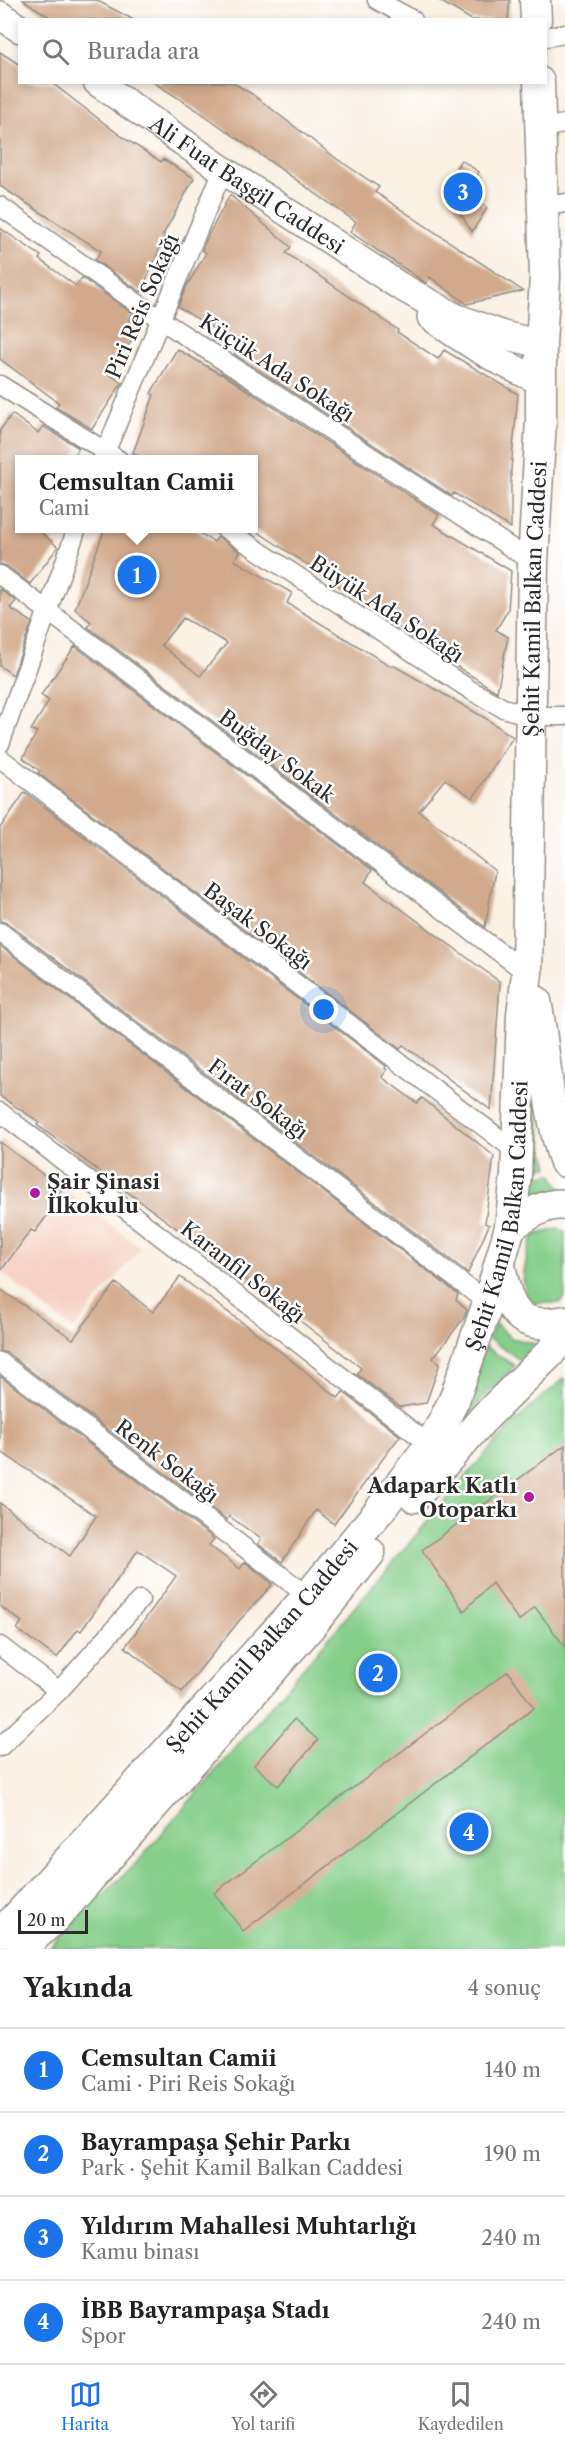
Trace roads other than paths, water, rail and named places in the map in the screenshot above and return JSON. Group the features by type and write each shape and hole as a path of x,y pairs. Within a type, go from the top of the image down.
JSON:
{"main road":[{"path":"535,0 536,18"},
{"path":"0,15 18,28"},
{"name":"Ali Fuat Başgil Caddesi","path":"100,84 223,170 398,285"},
{"name":"Şehit Kamil Balkan Caddesi","path":"5,1920 308,1596 430,1445 454,1400 500,1266 510,1227 517,1152 522,1014 527,973 534,561 553,382 553,346 545,277 554,205 553,126 536,84"},
{"path":"545,277 565,306"},
{"path":"398,285 455,317 503,335 553,346"},
{"path":"398,285 428,315 463,342 505,364 553,382"},
{"name":"Şehit Kamil Balkan Caddesi","path":"527,973 541,1027 552,1116 565,1162"},
{"path":"510,1227 534,1212 565,1204"},
{"path":"500,1266 511,1308 522,1318 535,1323 548,1324 565,1321"},
{"name":"Şehit Kamil Balkan Caddesi","path":"21,1949 58,1915 309,1628 437,1470 483,1419 550,1353 565,1332"}],"street":[{"path":"377,0 409,18"},
{"path":"547,37 565,34"},
{"name":"Piri Reis Sokağı","path":"110,455 161,320 223,170"},
{"name":"Küçük Ada Sokağı","path":"0,206 161,320 534,561"},
{"path":"0,385 106,455"},
{"path":"0,744 75,533"},
{"name":"Büyük Ada Sokağı","path":"232,533 472,691 503,708 530,716 565,716"},
{"name":"Buğday Sokak","path":"0,576 527,973"},
{"name":"Başak Sokağı","path":"0,758 517,1152"},
{"name":"Fırat Sokağı","path":"0,932 488,1303"},
{"name":"Karanfil Sokağı","path":"0,1112 430,1445"},
{"name":"Renk Sokağı","path":"0,1362 308,1596"},
{"path":"0,1747 59,1691 140,1600"},
{"path":"0,1646 59,1691"}],"place":[{"name":"Yıldırım Mahallesi Muhtarlığı","path":"463,192"},
{"name":"Cemsultan Camii","path":"137,575"},
{"name":"Şair Şinasi İlkokulu","path":"35,1193"},
{"name":"Adapark Katlı Otoparkı","path":"529,1497"},
{"name":"Bayrampaşa Şehir Parkı","path":"378,1673"},
{"name":"İBB Bayrampaşa Stadı","path":"469,1832"}]}
